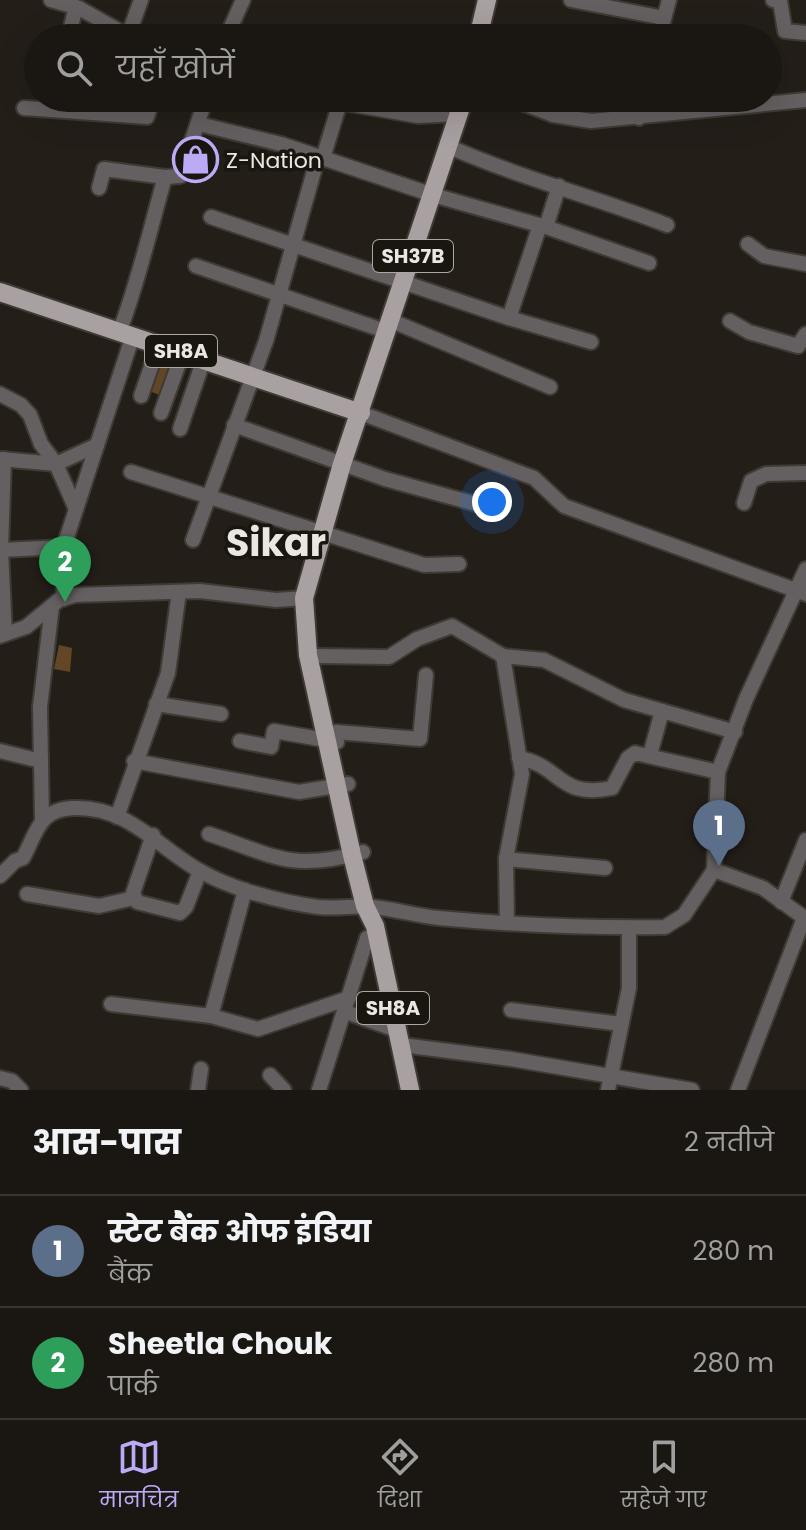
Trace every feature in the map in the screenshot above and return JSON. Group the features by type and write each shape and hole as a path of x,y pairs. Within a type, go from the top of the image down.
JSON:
{"main road":[{"path":"481,24 487,0"},
{"name":"SH37B","path":"361,413 460,112"},
{"name":"SH8A","path":"0,292 127,332 361,413 342,464 304,598 308,655 334,738"},
{"name":"SH8A","path":"306,628 317,656 370,919 410,1090"}],"street":[{"path":"52,0 76,7 107,24"},
{"path":"134,24 141,0"},
{"path":"232,24 243,0"},
{"path":"571,0 664,18"},
{"path":"662,24 669,0"},
{"path":"773,0 780,1 785,31 806,33"},
{"path":"72,24 76,7"},
{"path":"782,103 806,100"},
{"path":"112,112 147,117 149,112"},
{"path":"99,188 104,169 180,176 202,112"},
{"path":"193,540 252,376 337,112"},
{"path":"395,112 418,116 436,112"},
{"path":"545,112 591,121 695,112"},
{"path":"639,118 640,112"},
{"path":"199,124 543,226 649,263"},
{"path":"450,147 488,164 667,225"},
{"path":"0,876 15,861 23,858 42,818 40,690 66,547 97,445 141,274 142,254 165,177"},
{"path":"509,318 559,186"},
{"path":"211,217 509,318 591,342"},
{"path":"748,244 764,256 806,264"},
{"path":"196,266 277,294 390,326 550,387"},
{"path":"730,321 783,344 798,346 806,334"},
{"path":"141,396 159,344"},
{"path":"161,413 183,352"},
{"path":"180,429 204,359"},
{"path":"0,394 21,405 30,415 41,444 56,464 76,509"},
{"path":"361,413 534,478 564,506 802,592"},
{"path":"234,425 414,488 476,504"},
{"path":"97,445 56,464 2,459 3,635 26,627 58,602 75,595 179,592 276,600 304,598"},
{"path":"131,472 209,500 424,565 459,564"},
{"path":"744,503 751,481 766,474 806,473"},
{"path":"1,550 66,547"},
{"path":"42,818 53,811 75,808 117,817 153,835 200,871 245,890 370,919 436,918 629,928 665,927 684,915 714,870 718,772 746,699 802,592 806,569"},
{"path":"117,817 134,761 168,673 179,592"},
{"path":"317,656 389,657 417,639 452,626 503,656 544,660 624,700 735,732"},
{"path":"503,656 522,774 506,859 507,923"},
{"path":"240,741 271,747 274,731 334,738 420,739 426,675"},
{"path":"156,704 221,714"},
{"path":"650,755 662,711"},
{"path":"0,751 41,761"},
{"path":"519,758 542,763 569,787 602,790 616,784 632,755 650,755 718,772"},
{"path":"134,761 299,792 343,785"},
{"path":"209,834 295,863 357,853"},
{"path":"134,898 153,835"},
{"path":"781,902 806,840"},
{"path":"506,859 605,868"},
{"path":"714,870 763,888 805,919 738,1090"},
{"path":"134,898 140,904 180,913 186,907 200,871"},
{"path":"211,1016 245,890"},
{"path":"27,894 99,906 134,898"},
{"path":"319,1090 348,1005 370,919"},
{"path":"609,1084 629,988 629,928"},
{"path":"111,1004 211,1016 263,1029 348,1005 400,1038 511,1059 609,1084 692,1090"},
{"path":"511,1010 621,1024"},
{"path":"198,1090 201,1069"},
{"path":"270,1075 284,1090"},
{"path":"0,1078 12,1081 21,1090"}],"building":[{"path":"157,354 177,361 165,397 144,389"},
{"path":"59,645 72,648 70,672 54,669"}],"place":[{"name":"Z-Nation","path":"195,160"},
{"name":"Sheetla Chouk","path":"65,602"},
{"name":"स्टेट बेैंक ओफ इंडिया","path":"719,866"}],"district":[{"name":"Sikar","path":"276,543"}]}
